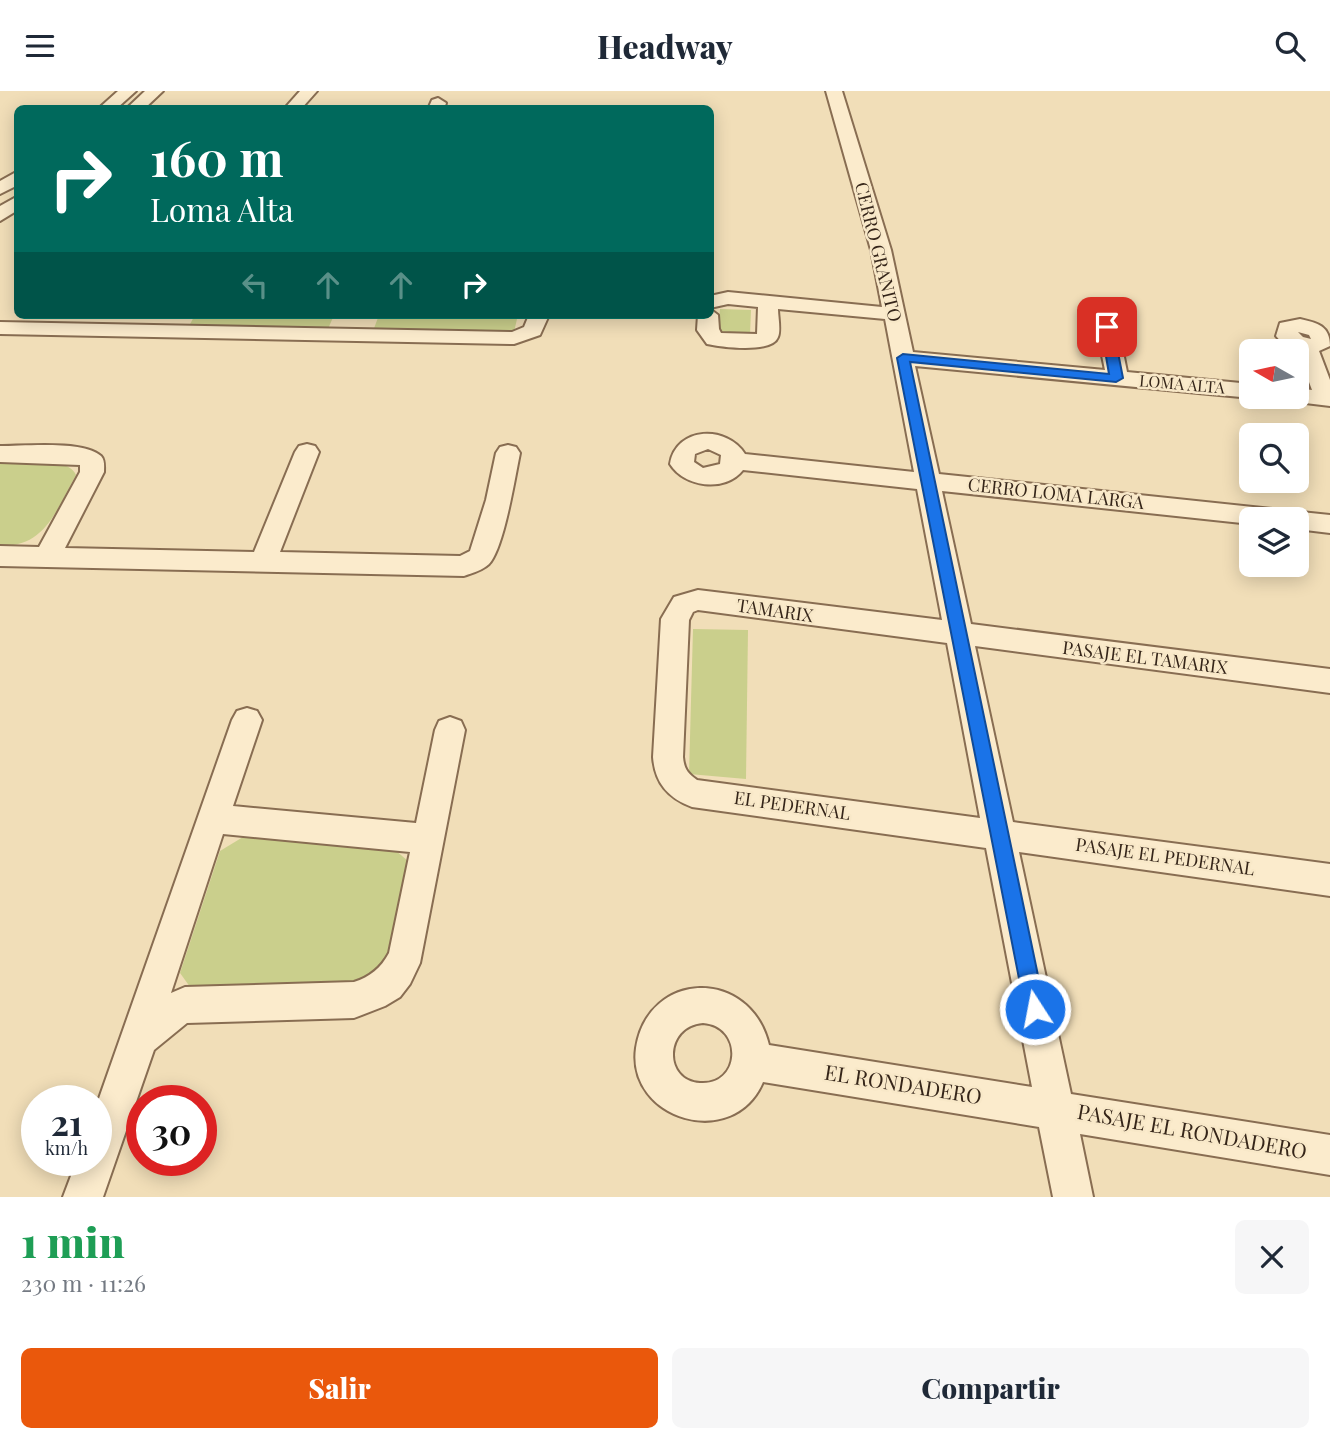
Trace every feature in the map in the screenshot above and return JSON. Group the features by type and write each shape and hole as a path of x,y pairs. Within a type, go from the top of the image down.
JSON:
{"street":[{"path":"111,105 128,91"},
{"path":"139,105 155,91"},
{"path":"296,105 309,91"},
{"name":"CERRO GRANITO","path":"834,91 881,250 1073,1197"},
{"path":"0,215 14,204"},
{"path":"714,300 720,298 894,314"},
{"path":"708,319 708,330 715,339 761,342 768,337 768,302"},
{"path":"354,335 360,319"},
{"path":"0,328 73,322 179,323 354,335 514,338 533,331 538,319"},
{"path":"1107,327 1116,378"},
{"path":"1309,353 1328,398 1309,396"},
{"name":"LOMA ALTA","path":"903,358 1239,390"},
{"path":"263,562 307,452"},
{"path":"0,556 456,567 472,563 482,553 508,453"},
{"path":"0,454 77,455 92,461 92,472 47,557"},
{"name":"CERRO LOMA LARGA","path":"734,461 1239,514"},
{"name":"CERRO LOMA LARGA","path":"1309,522 1330,524"},
{"name":"TAMARIX","path":"671,695 676,613 691,601 959,635"},
{"name":"PASAJE EL TAMARIX","path":"959,635 1330,681"},
{"name":"EL PEDERNAL","path":"671,695 668,767 676,783 692,793 999,834"},
{"path":"83,1197 141,1039 157,978 247,720"},
{"path":"141,1039 153,1023 170,1011 185,1005 354,1000 373,995 389,985 400,970 406,953 450,730"},
{"path":"214,819 428,839"},
{"name":"PASAJE EL PEDERNAL","path":"999,834 1330,880"},
{"name":"EL RONDADERO","path":"751,1061 1055,1109"},
{"name":"PASAJE EL RONDADERO","path":"1055,1109 1330,1155"}],"green space":[{"path":"720,309 751,310 750,335 718,334"},
{"path":"193,319 332,319 328,329 189,326"},
{"path":"378,319 517,319 514,332 373,331"},
{"path":"0,462 53,463 71,469 76,475 48,524 39,533 16,545 0,546"},
{"path":"693,629 748,630 746,779 689,774"},
{"path":"243,837 395,850 408,861 386,959 366,984 193,991 180,973 220,851"}],"route":[{"path":"1035,1009 903,358 1116,378 1107,327"}]}
